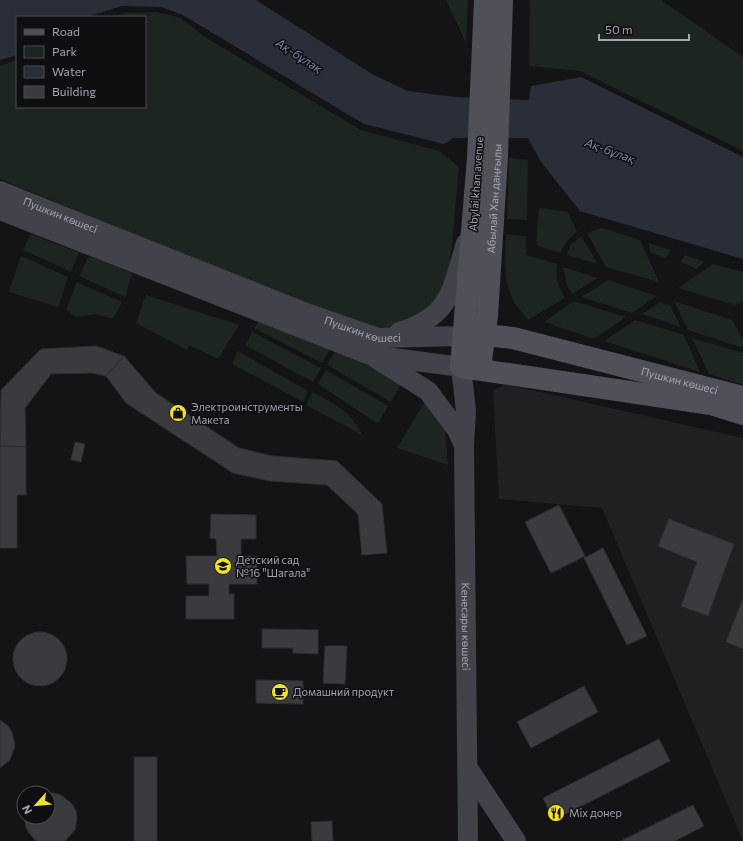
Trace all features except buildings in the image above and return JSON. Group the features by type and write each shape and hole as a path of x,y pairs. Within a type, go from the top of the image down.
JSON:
{"main road":[{"path":"485,0 492,62"},
{"path":"492,62 502,0"},
{"name":"Абылай Хан даңғылы","path":"475,335 488,157 492,62"},
{"name":"Abylai khan avenue","path":"470,368 475,335 473,218 488,157"},
{"name":"Пушкин көшесі","path":"0,191 306,313 374,347 475,335 513,338 743,397"},
{"name":"Пушкин көшесі","path":"0,210 374,347 470,368 711,404 743,414"},
{"path":"464,445 457,430 428,391 374,347 418,327 436,315 451,292 473,218"},
{"path":"550,380 543,370 543,364 545,357 558,350"},
{"name":"Кенесары көшесі","path":"468,841 464,445 470,368"},
{"path":"468,768 516,841"}],"shaded area":[{"path":"505,384 743,438 743,841 602,508 499,499 493,391"}],"green space":[{"path":"446,0 468,0 466,43"},
{"path":"530,0 661,0 743,57 743,151 580,71 529,66"},
{"path":"157,12 181,18 205,37 361,130 439,151 459,167 448,288 420,322 379,334 0,179 0,66 16,60 16,108 146,108 146,16 112,16 125,13"},
{"path":"509,158 528,160 527,220 507,219"},
{"path":"539,208 568,212 577,232 567,241 560,253 536,245"},
{"path":"602,228 640,240 659,282 606,267 587,233"},
{"path":"31,234 79,253 71,272 23,250"},
{"path":"506,234 526,236 526,255 557,264 556,273 558,282 565,298 528,320 513,300 506,280"},
{"path":"581,236 598,264 567,255 570,245"},
{"path":"648,243 671,250 666,258 651,253"},
{"path":"684,255 705,262 696,269 681,262"},
{"path":"21,256 68,277 58,307 9,292"},
{"path":"89,256 132,273 125,297 79,276"},
{"path":"713,264 743,272 743,301 735,305 678,288"},
{"path":"563,267 598,278 572,294 567,286"},
{"path":"608,280 657,296 632,313 581,297"},
{"path":"77,282 122,302 113,319 96,314 77,317 66,310"},
{"path":"146,295 239,325 218,359 189,345 187,350 136,323"},
{"path":"574,301 626,317 594,339 544,322"},
{"path":"674,301 732,320 743,340 743,346 737,346 688,330"},
{"path":"659,303 670,305 681,327 642,314"},
{"path":"635,320 684,335 700,372 604,341"},
{"path":"259,322 330,349 322,363 254,328"},
{"path":"252,332 321,368 313,382 245,345"},
{"path":"692,338 743,353 743,385 709,374"},
{"path":"336,350 404,379 391,402 327,365"},
{"path":"238,351 308,391 303,402 232,364"},
{"path":"326,370 388,406 378,424 318,384"},
{"path":"313,392 336,405 348,414 362,435 306,405"},
{"path":"427,398 445,431 448,465 397,448"}],"water":[{"name":"Ақ-бұлақ","path":"0,0 256,0 372,74 408,91 455,97 529,100 531,86 581,77 743,157 743,259 580,211 541,162 528,138 453,138 444,144 364,124 181,14 161,7 122,6 89,16 16,16 16,55 0,60"}],"place":[{"name":"Электроинструменты Макета","path":"178,413"},
{"name":"Детский сад №16 \"Шагала\"","path":"223,566"},
{"name":"Домашний продукт","path":"280,692"},
{"name":"Mix донер","path":"556,813"}]}
